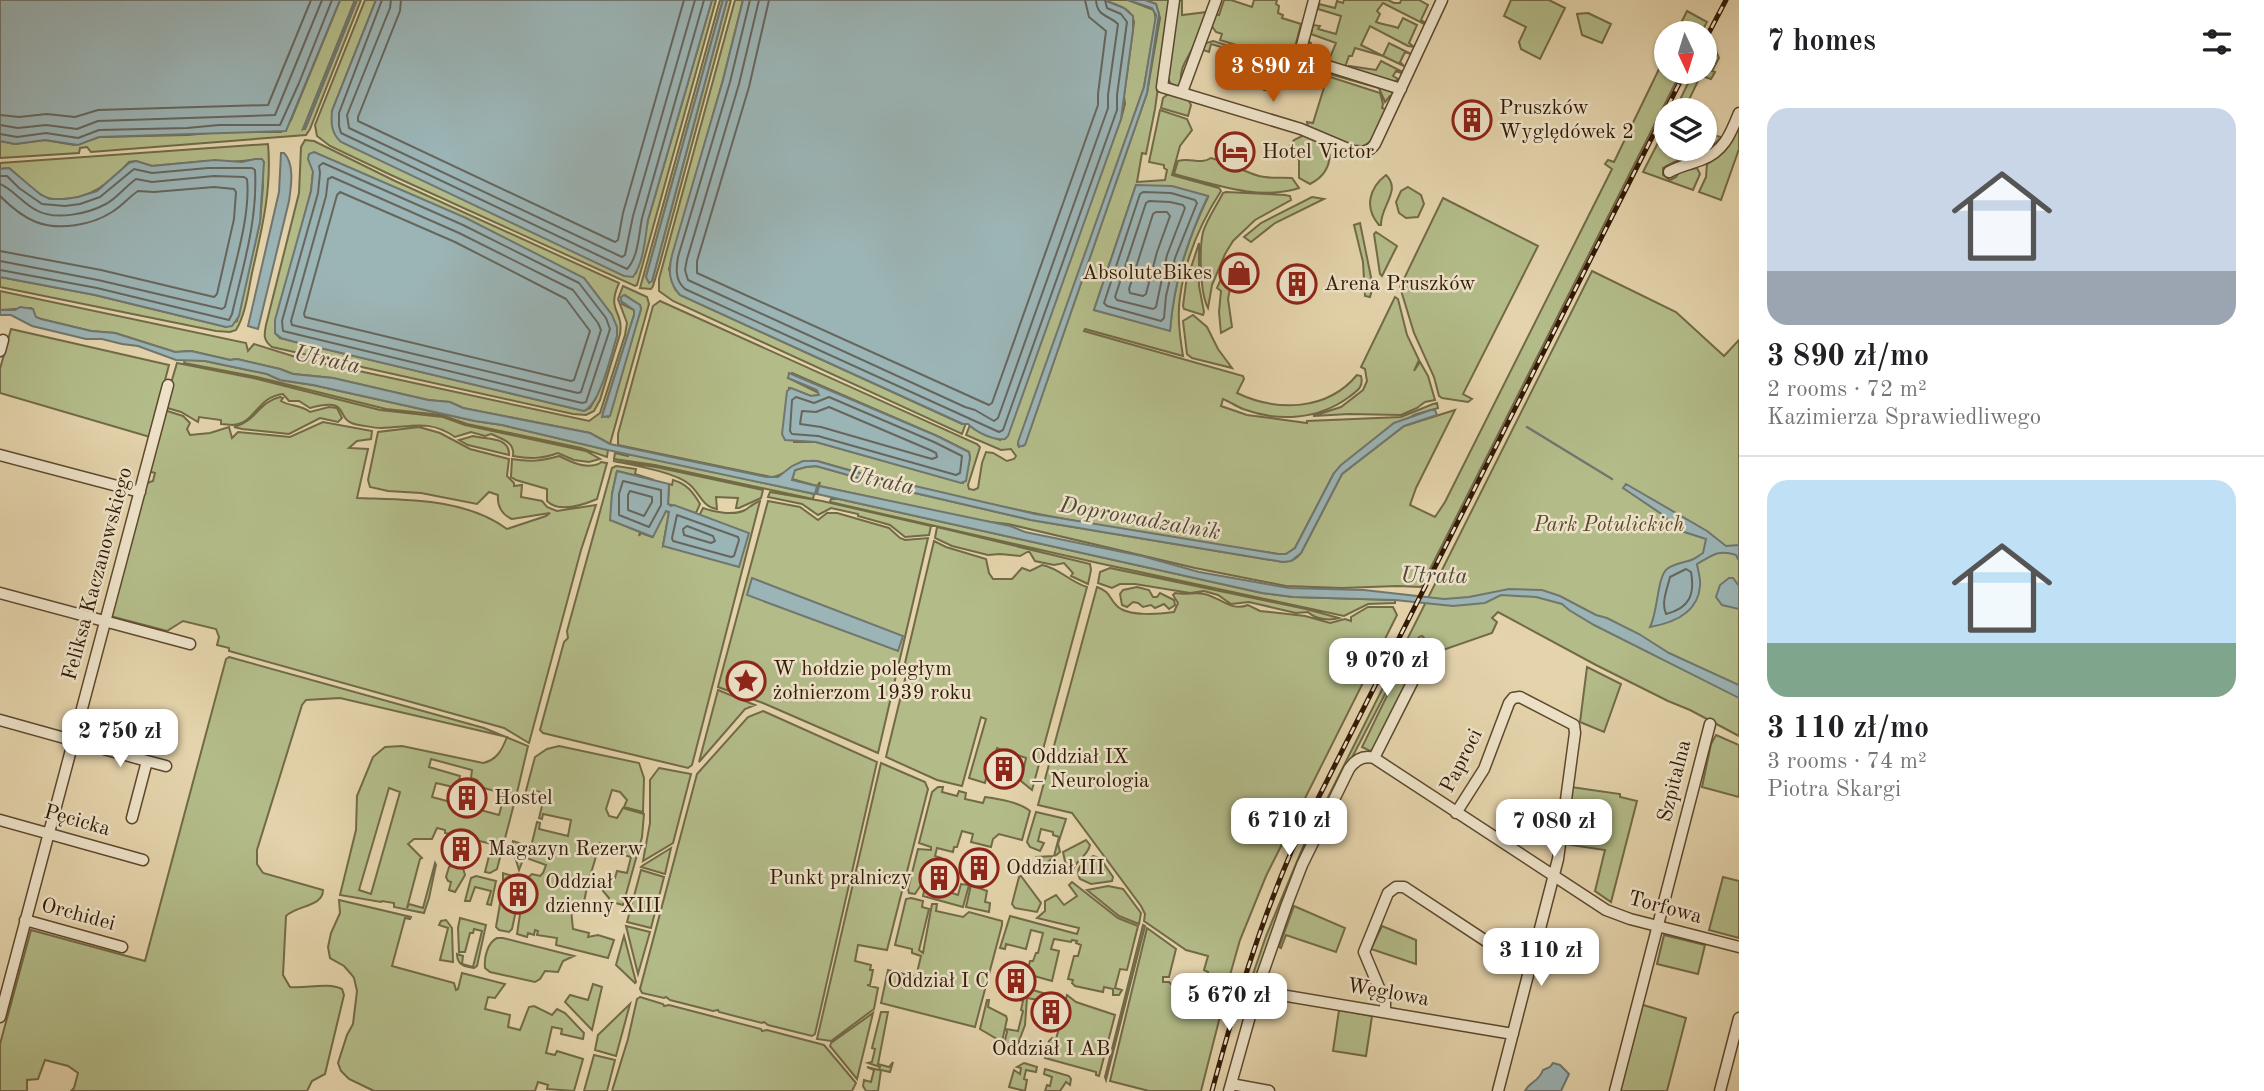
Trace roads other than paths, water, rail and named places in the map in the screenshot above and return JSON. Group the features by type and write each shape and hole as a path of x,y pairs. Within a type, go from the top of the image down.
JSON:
{"street":[{"path":"1174,0 1162,87 1301,129 1363,152 1373,147 1442,0"},
{"path":"1182,92 1216,0"},
{"path":"1314,0 1301,56 1308,61 1401,89"},
{"path":"1669,172 1704,159 1718,150 1729,137 1739,113"},
{"path":"0,351 3,340"},
{"name":"Feliksa Kaczanowskiego","path":"0,1017 168,385"},
{"path":"0,455 140,492"},
{"path":"0,593 190,644"},
{"path":"1269,1091 1230,1088 1271,947 1297,878 1349,769 1359,759 1374,758 1428,651"},
{"name":"Paproci","path":"1456,813 1484,769 1513,698 1520,697 1572,723 1575,733 1554,877"},
{"path":"0,720 166,766"},
{"name":"Szpitalna","path":"1615,1091 1710,724"},
{"name":"Torfowa","path":"1374,758 1613,913 1739,947"},
{"path":"132,818 147,761"},
{"name":"Pęcicka","path":"0,820 144,860"},
{"path":"1498,1091 1554,877"},
{"path":"1385,1012 1385,1002 1364,952 1388,893 1396,887 1404,887 1530,970"},
{"name":"Orchidei","path":"25,920 122,947"},
{"name":"Węglowa","path":"1257,991 1513,1034"},
{"path":"1720,1091 1739,1018"}],"water":[{"path":"0,0 340,0 286,131 99,137 78,145 45,140 15,144 0,141"},
{"path":"355,0 306,127 303,129"},
{"path":"376,0 712,0 648,220 642,257 633,277 624,276 338,139 332,128 332,111"},
{"path":"723,0 727,0 652,281 649,283 646,277"},
{"path":"743,0 1104,0 1124,8 1133,16 1121,119 1005,439 985,435 968,424 680,295 674,286 670,272 672,255 723,80"},
{"path":"1128,0 1145,0 1156,4 1159,14 1147,93 1025,445 1019,447 1018,442 1144,87 1156,15 1152,8"},
{"path":"314,152 466,218 584,278 612,315 617,327 617,336 605,377 590,406 584,411 295,342 275,333 275,320 311,191 313,172 308,159 309,154"},
{"path":"281,153 284,153 290,163 290,195 258,329 248,326 279,192"},
{"path":"262,159 264,162 260,222 239,316 232,326 226,327 95,295 0,277 0,169 9,168 41,195 50,199 65,199 97,191 129,163 136,161 152,166 215,160 242,162"},
{"path":"1136,185 1172,186 1208,196 1183,262 1170,331 1094,310"},
{"path":"624,295 640,305 641,309 610,416 602,417 634,315 634,310 621,301"},
{"name":"Utrata","path":"20,307 33,309 36,317 41,319 91,331 115,333 175,352 191,351 230,360 237,359 293,374 333,378 428,400 450,402 463,408 590,433 610,444 767,477 778,477 803,461 817,461 1035,514 1278,554 1286,554 1295,548 1334,473 1341,465 1394,423 1431,410 1435,410 1437,415 1404,426 1342,474 1301,553 1291,561 1283,562 1031,520 902,490 816,466 795,470 792,480 817,486 815,494 502,425 280,380 267,374 205,361 176,360 138,346 102,339 86,339 32,326 11,315 0,315 0,310 15,310"},
{"path":"789,373 969,452 966,481 961,483 816,442 785,440 782,434 787,391 791,388 811,396 819,395 817,390 788,378"},
{"path":"617,471 669,484 668,504 671,506 749,533 739,567 663,546 669,512 666,511 653,537 610,520"},
{"path":"1626,484 1707,531 1726,546 1739,545 1739,561 1736,555 1720,553 1697,564 1700,583 1695,603 1683,615 1650,627 1664,573 1672,566 1692,560 1703,553 1706,539 1678,530 1663,515 1623,488"},
{"path":"819,486 1010,526 1025,532 1142,556 1199,572 1289,588 1364,590 1444,599 1509,589 1542,590 1607,618 1669,653 1739,685 1739,698 1594,625 1562,604 1536,597 1501,595 1485,603 1453,606 1262,593 817,494"},
{"path":"752,578 903,636 898,651 747,595"},
{"path":"1733,578 1739,586 1739,609 1722,605 1716,597 1720,585"},
{"path":"1553,1063 1560,1065 1569,1074 1561,1091 1525,1091 1543,1070"}],"waterway":[{"name":"Doprowadzalnik","path":"1527,427 1612,479"}],"railway":[{"path":"1715,21 1726,0"},
{"path":"1212,1091 1248,969 1292,850 1679,84"}],"place":[{"name":"Pruszków Wyględówek 2","path":"1472,120"},
{"name":"Hotel Victor","path":"1235,152"},
{"name":"AbsoluteBikes","path":"1239,273"},
{"name":"Arena Pruszków","path":"1297,284"},
{"name":"W hołdzie poległym żołnierzom 1939 roku","path":"746,681"},
{"name":"Oddział IX – Neurologia","path":"1004,769"},
{"name":"Hostel","path":"467,798"},
{"name":"Magazyn Rezerw","path":"461,849"},
{"name":"Oddział III","path":"979,868"},
{"name":"Punkt pralniczy","path":"939,878"},
{"name":"Oddział dzienny XIII","path":"518,894"},
{"name":"Oddział I C","path":"1016,981"},
{"name":"Oddział I AB","path":"1051,1012"}],"park label":[{"name":"Park Potulickich","path":"1609,525"}]}
